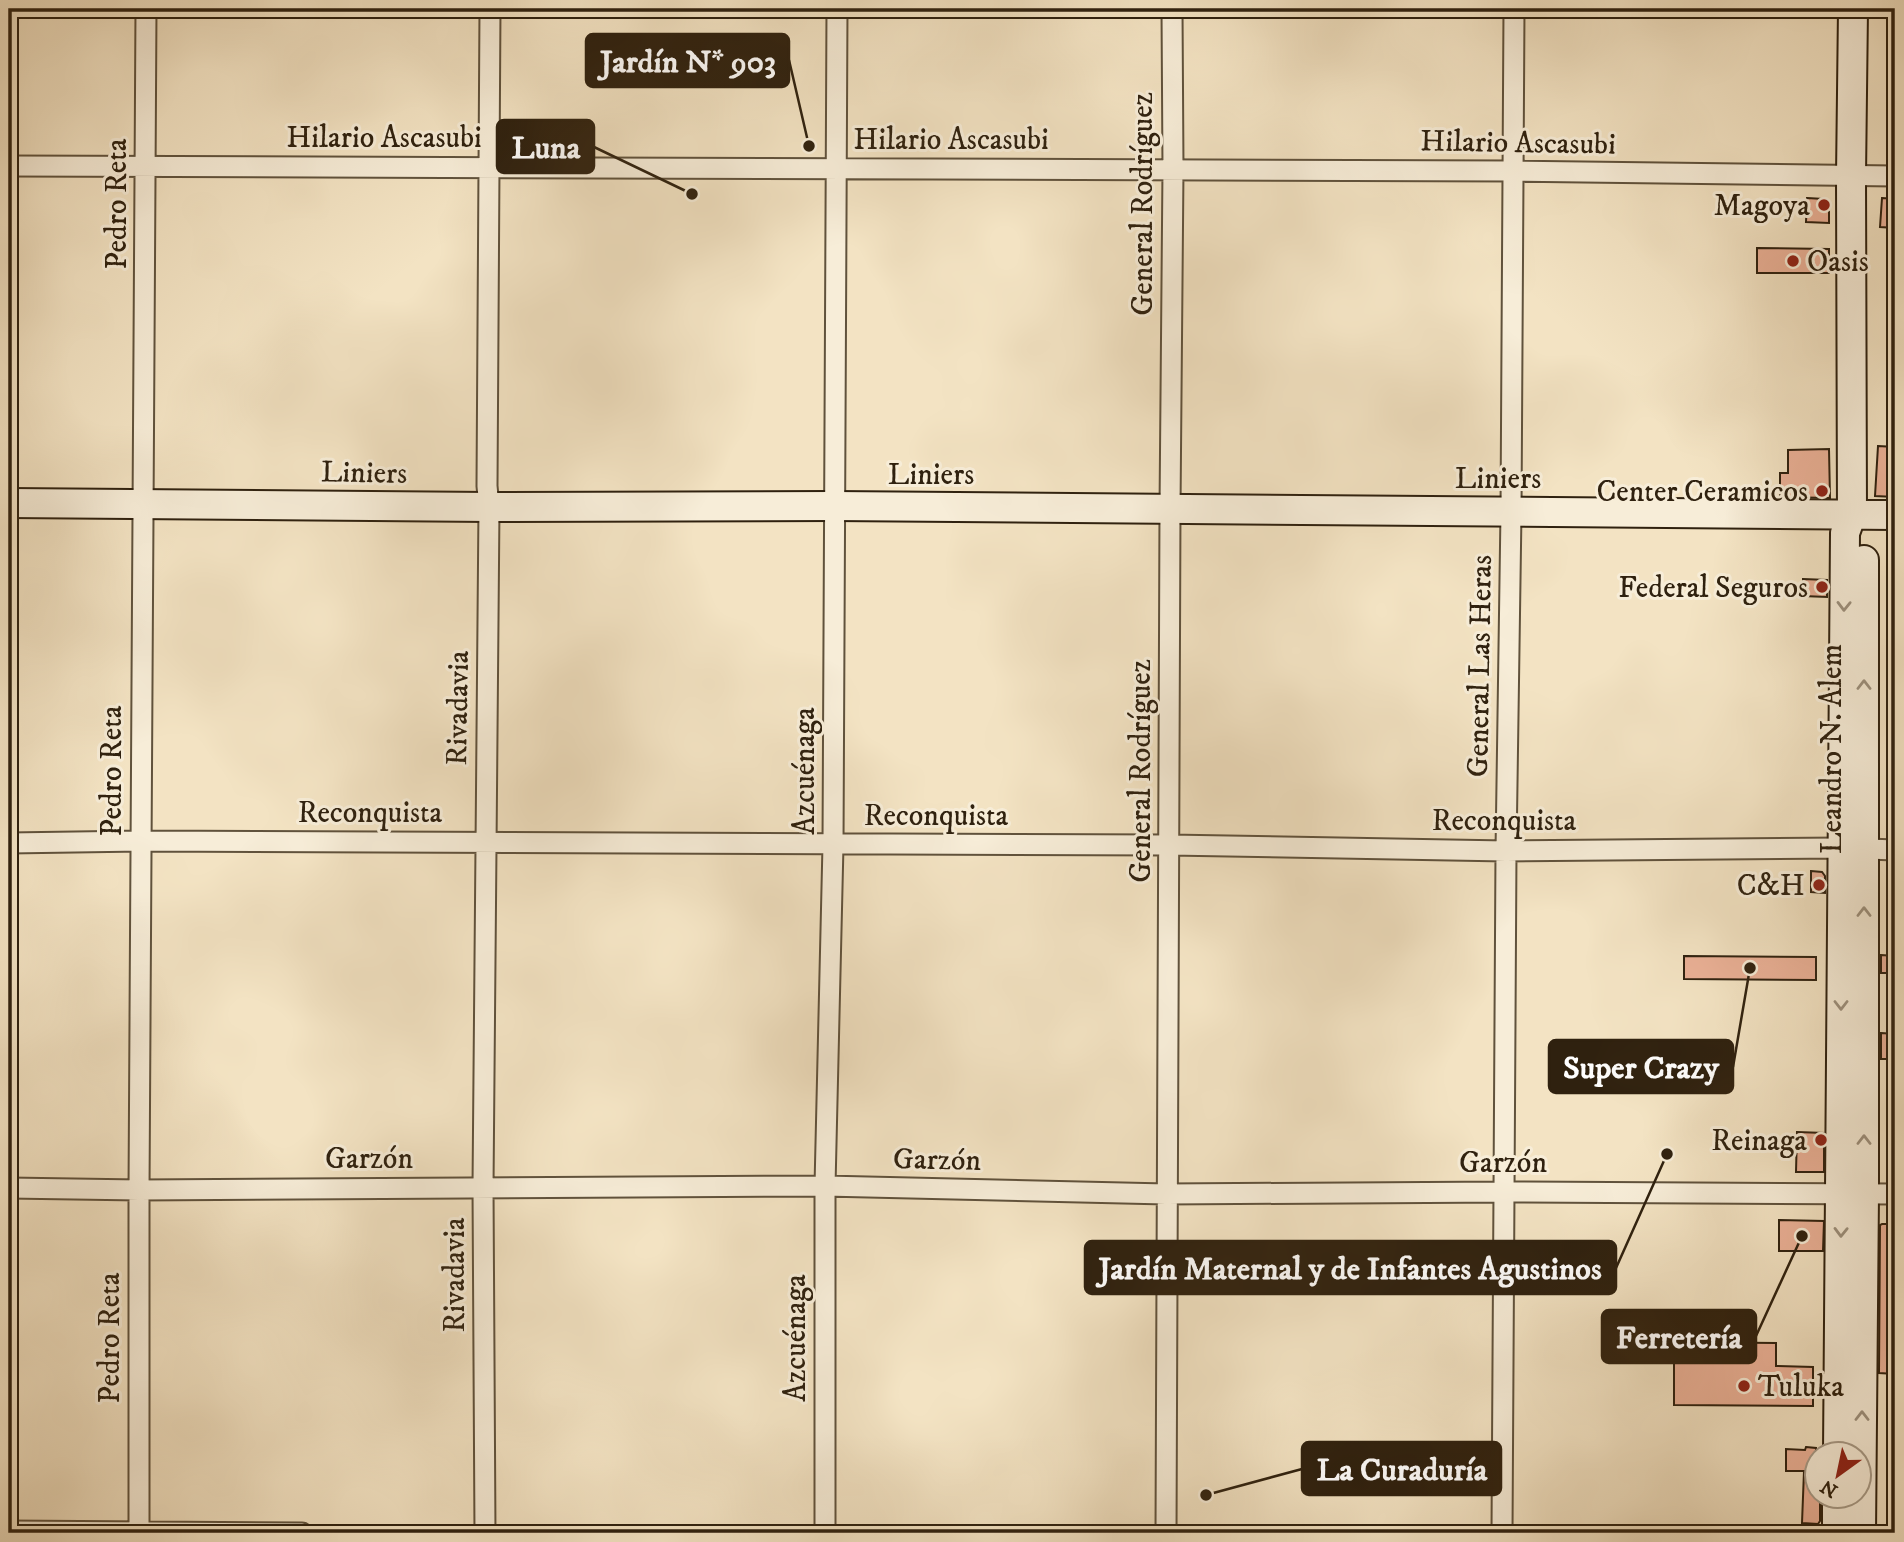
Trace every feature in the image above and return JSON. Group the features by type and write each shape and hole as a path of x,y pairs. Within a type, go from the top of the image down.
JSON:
{"street":[{"name":"Pedro Reta","path":"139,1533 146,9"},
{"name":"Rivadavia","path":"485,1533 483,1187 490,9"},
{"name":"Azcuénaga","path":"825,1533 825,1186 833,845 837,9"},
{"name":"General Rodríguez","path":"1166,1533 1172,9"},
{"name":"General Las Heras","path":"1502,1533 1514,9"},
{"name":"Leandro N. Alem","path":"1853,9 1852,514 1864,533 1852,849 1853,1194 1861,1533"},
{"name":"Hilario Ascasubi","path":"9,166 1173,169 1895,176"},
{"name":"Liniers","path":"9,503 1895,514"},
{"name":"Reconquista","path":"9,843 141,841 1170,845 1506,851 1895,850"},
{"name":"Garzón","path":"9,1188 825,1186 1167,1194 1895,1194"},
{"name":"Leandro N. Alem","path":"1839,1440 1853,1194"},
{"path":"1837,1510 1837,1533"},
{"path":"9,1531 302,1533"}],"building":[{"path":"1807,198 1824,199 1829,203 1829,223 1806,222"},
{"path":"1882,198 1895,199 1895,228 1880,227"},
{"name":"Oasis","path":"1757,248 1829,249 1829,273 1757,273"},
{"path":"1878,446 1895,447 1895,497 1875,496"},
{"path":"1829,449 1830,498 1780,497 1780,473 1788,473 1788,450"},
{"path":"1803,579 1827,580 1827,597 1803,596"},
{"name":"C&H","path":"1811,871 1822,872 1825,876 1825,893 1811,892"},
{"path":"1881,955 1895,956 1895,973 1881,973"},
{"path":"1684,956 1816,957 1816,980 1684,979"},
{"path":"1881,1033 1895,1034 1895,1059 1881,1059"},
{"path":"1797,1132 1824,1133 1824,1172 1796,1172"},
{"path":"1779,1220 1824,1221 1823,1251 1779,1251"},
{"path":"1882,1224 1895,1224 1895,1374 1879,1373"},
{"name":"Tuluka","path":"1674,1342 1776,1343 1776,1366 1813,1367 1813,1406 1674,1405"},
{"path":"1786,1449 1802,1450 1802,1471 1786,1471"},
{"path":"1802,1510 1820,1510 1818,1524 1802,1523"}],"place":[{"name":"Jardín N* 903","path":"809,146"},
{"name":"Luna","path":"692,194"},
{"name":"Magoya","path":"1824,205"},
{"name":"Oasis","path":"1793,261"},
{"name":"Center Ceramicos","path":"1822,491"},
{"name":"Federal Seguros","path":"1822,587"},
{"name":"C&H","path":"1819,885"},
{"name":"Super Crazy","path":"1750,968"},
{"name":"Reinaga","path":"1821,1140"},
{"name":"Jardín Maternal y de Infantes Agustinos","path":"1667,1154"},
{"name":"Ferretería","path":"1802,1236"},
{"name":"Tuluka","path":"1744,1386"},
{"name":"La Curaduría","path":"1206,1495"}]}
